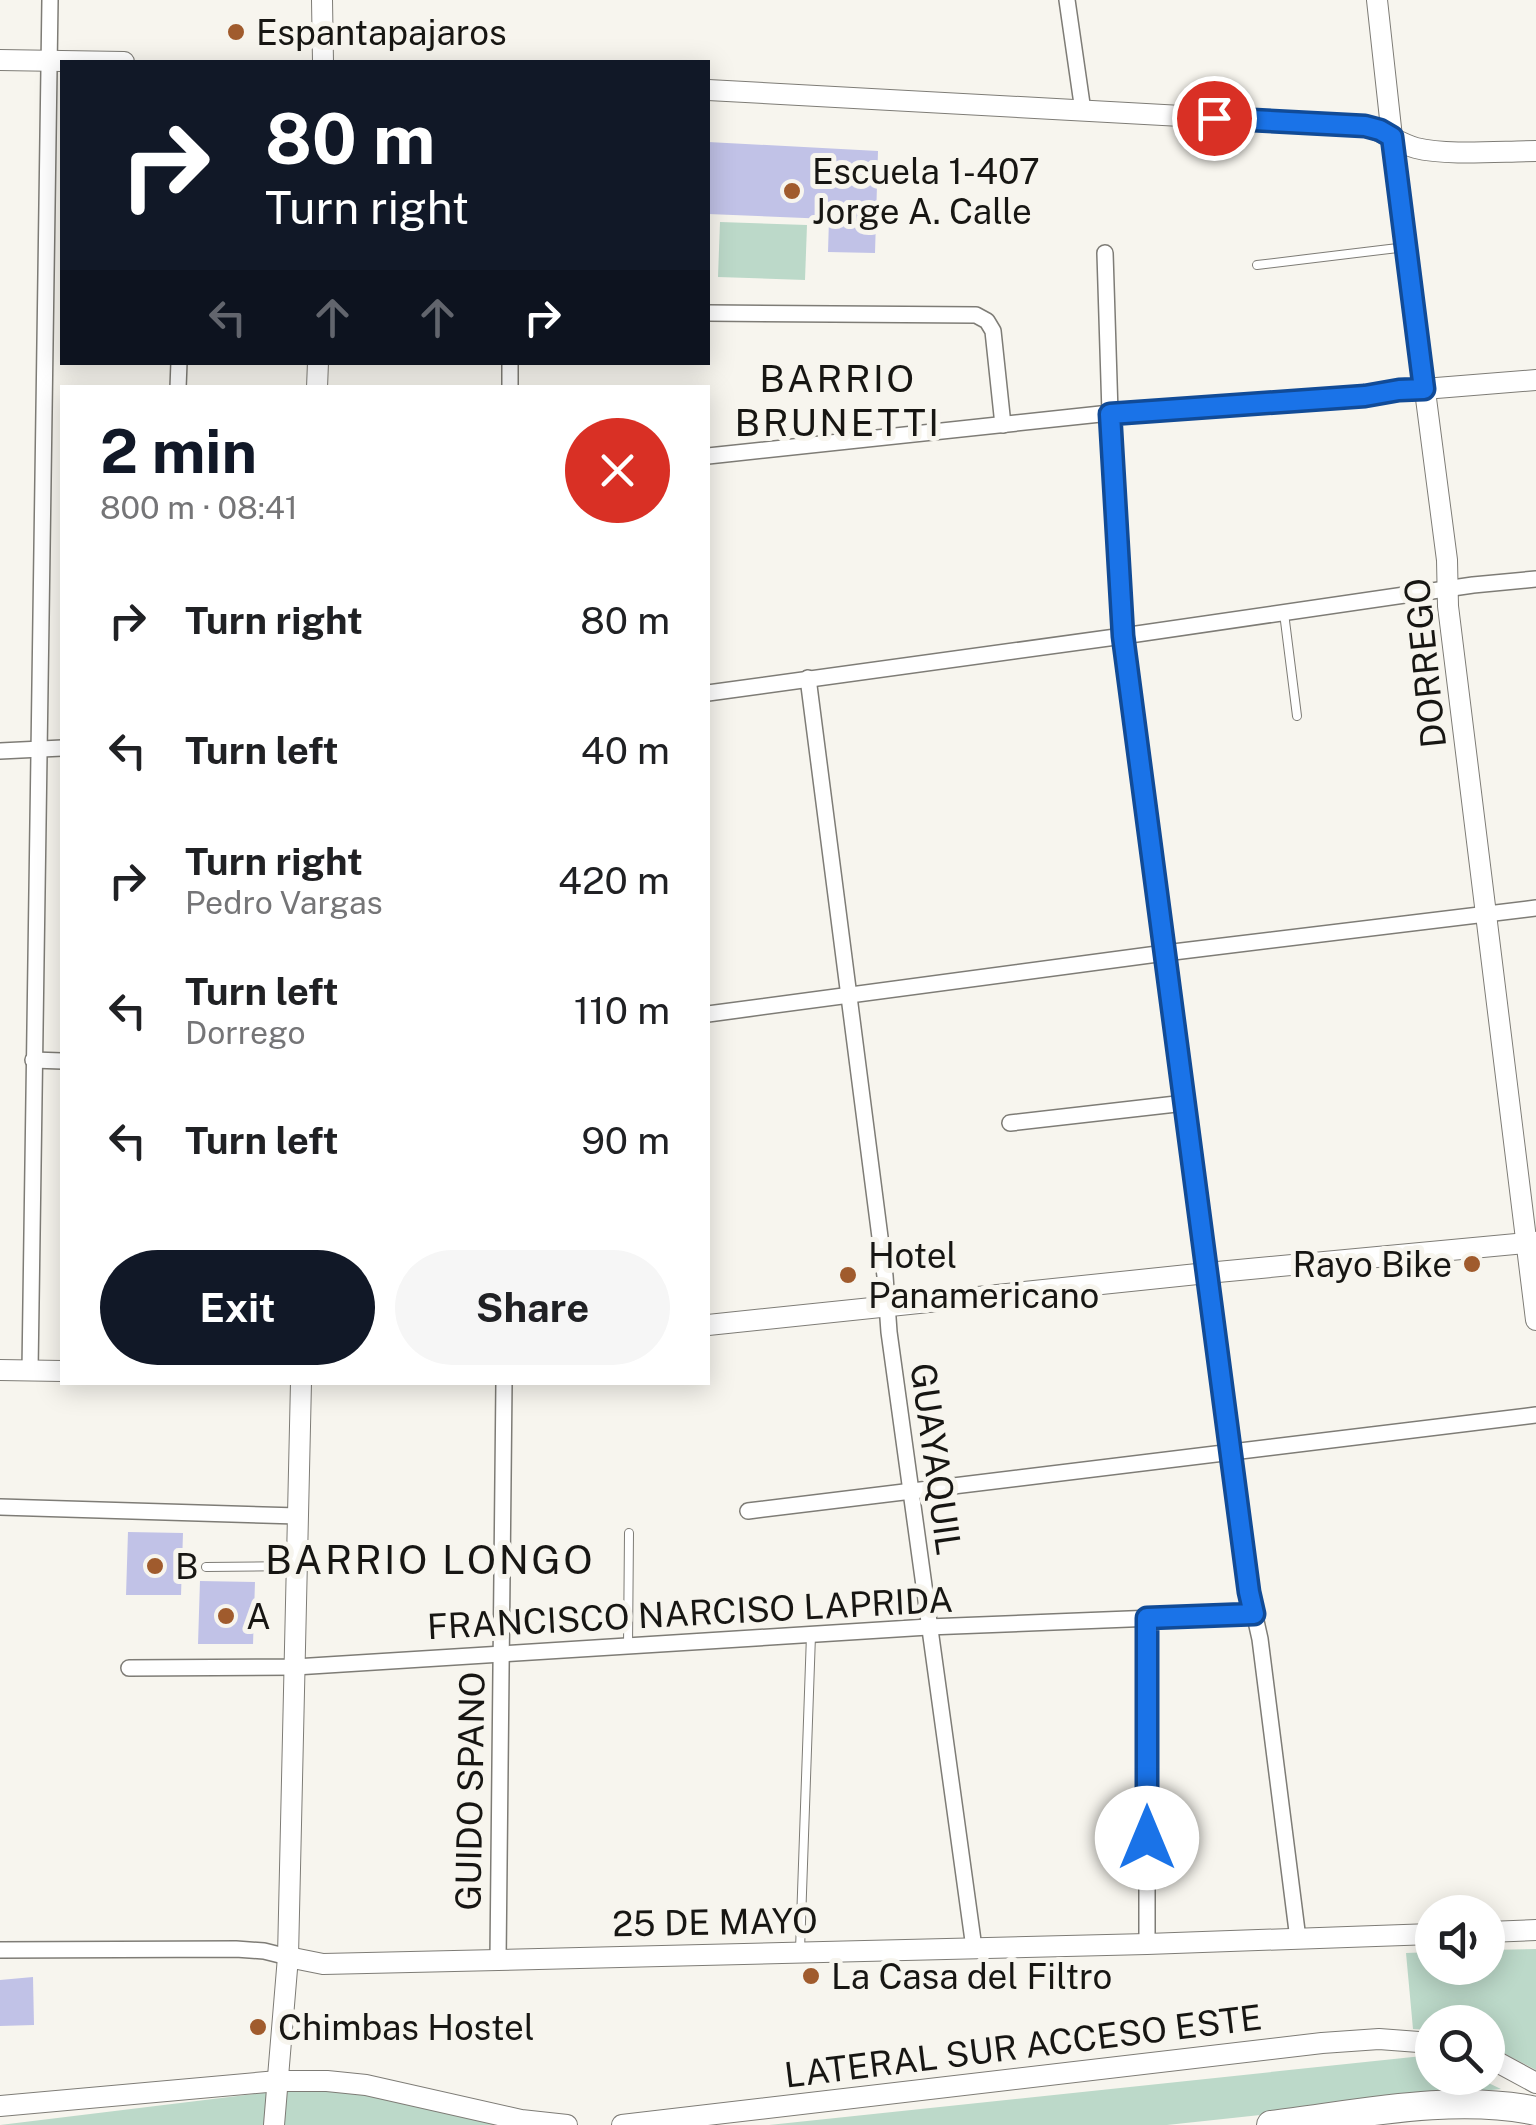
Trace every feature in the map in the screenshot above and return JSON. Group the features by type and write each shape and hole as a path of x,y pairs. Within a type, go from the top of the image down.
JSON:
{"highway":[{"path":"1271,2125 1460,2103 1512,2105 1536,2111"}],"street":[{"path":"30,1370 50,0"},
{"path":"322,0 322,60"},
{"path":"1068,0 1083,110"},
{"name":"DORREGO","path":"1377,0 1447,560 1448,606 1531,1242 1536,1320"},
{"path":"0,60 60,61"},
{"path":"710,90 1365,126 1430,150 1536,151"},
{"path":"1105,253 1123,636 1298,1939"},
{"path":"710,313 976,315 993,330 1003,424"},
{"path":"710,456 1110,414 1536,380"},
{"path":"44,425 60,426"},
{"path":"710,693 1536,578"},
{"name":"GUAYAQUIL","path":"808,678 910,1492 974,1948"},
{"path":"0,751 60,748"},
{"path":"710,1014 1536,908"},
{"path":"34,1060 60,1061"},
{"path":"1010,1123 1185,1103"},
{"path":"710,1326 1531,1242"},
{"path":"0,1371 60,1370"},
{"path":"274,2125 288,1958 301,1385"},
{"name":"GUIDO SPANO","path":"498,1960 504,1385"},
{"path":"748,1512 1536,1415"},
{"path":"0,1508 298,1516"},
{"name":"FRANCISCO NARCISO LAPRIDA","path":"129,1668 295,1667 928,1627 1254,1614"},
{"path":"1147,1618 1147,1944"},
{"path":"1505,1931 1536,1930"},
{"name":"25 DE MAYO","path":"0,1950 236,1949 323,1964 1415,1935"},
{"name":"LATERAL SUR ACCESO ESTE","path":"622,2125 1322,2043 1380,2038 1415,2041"},
{"path":"1505,2066 1536,2083"},
{"path":"0,2106 327,2080 366,2084 521,2120 567,2125"}],"lane":[{"path":"1257,264 1406,247"},
{"path":"1284,613 1298,716"},
{"path":"628,1646 629,1532"},
{"path":"206,1566 298,1566"},
{"path":"800,1953 811,1635"}],"green space":[{"path":"720,222 807,225 805,280 718,277"},
{"path":"1536,1949 1536,2070 1505,2054 1505,2005 1415,2005 1413,2029 1406,1953 1415,1953 1415,1985 1505,1985 1505,1950"},
{"path":"1415,2057 1415,2095 1445,2095 1167,2125 769,2125"},
{"path":"271,2092 368,2092 513,2125 0,2125"}],"building":[{"path":"710,142 878,151 875,253 828,252 829,219 710,214"},
{"name":"B","path":"128,1532 183,1533 181,1595 126,1595"},
{"name":"A","path":"200,1581 255,1582 253,1644 198,1644"},
{"path":"33,1977 34,2025 0,2026 0,1980"}],"place":[{"name":"Espantapajaros","path":"236,32"},
{"name":"Escuela 1-407 Jorge A. Calle","path":"792,191"},
{"name":"Rayo Bike","path":"1472,1264"},
{"name":"Hotel Panamericano","path":"848,1275"},
{"name":"B","path":"155,1566"},
{"name":"A","path":"226,1616"},
{"name":"La Casa del Filtro","path":"811,1976"},
{"name":"Chimbas Hostel","path":"258,2027"}],"district":[{"name":"BARRIO BRUNETTI","path":"838,400"},
{"name":"BARRIO LONGO","path":"430,1559"}],"route":[{"path":"1147,1838 1147,1618 1254,1614 1123,636 1110,414 1424,389 1392,137 1365,126 1214,118"}]}
